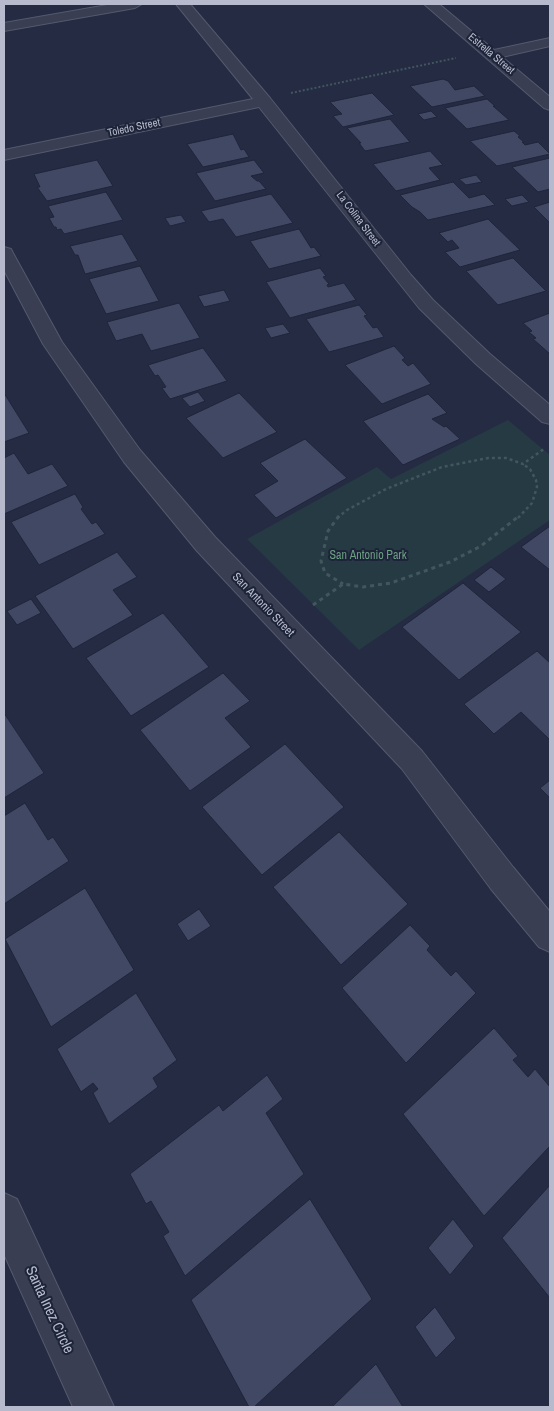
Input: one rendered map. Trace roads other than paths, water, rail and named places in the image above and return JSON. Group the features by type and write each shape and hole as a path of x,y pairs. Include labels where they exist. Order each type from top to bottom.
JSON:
{"street":[{"path":"4,27 135,4"},
{"name":"La Colina Street","path":"183,4 264,101 404,279 426,304 483,359 550,417"},
{"name":"Estrella Street","path":"431,4 550,105"},
{"path":"492,55 550,42"},
{"name":"Toledo Street","path":"4,155 264,101"},
{"name":"San Antonio Street","path":"4,253 53,344 132,456 206,544 412,760 502,878 550,936"},
{"name":"Santa Inez Circle","path":"4,1212 94,1407"}],"park label":[{"name":"San Antonio Park","path":"368,556"}]}
